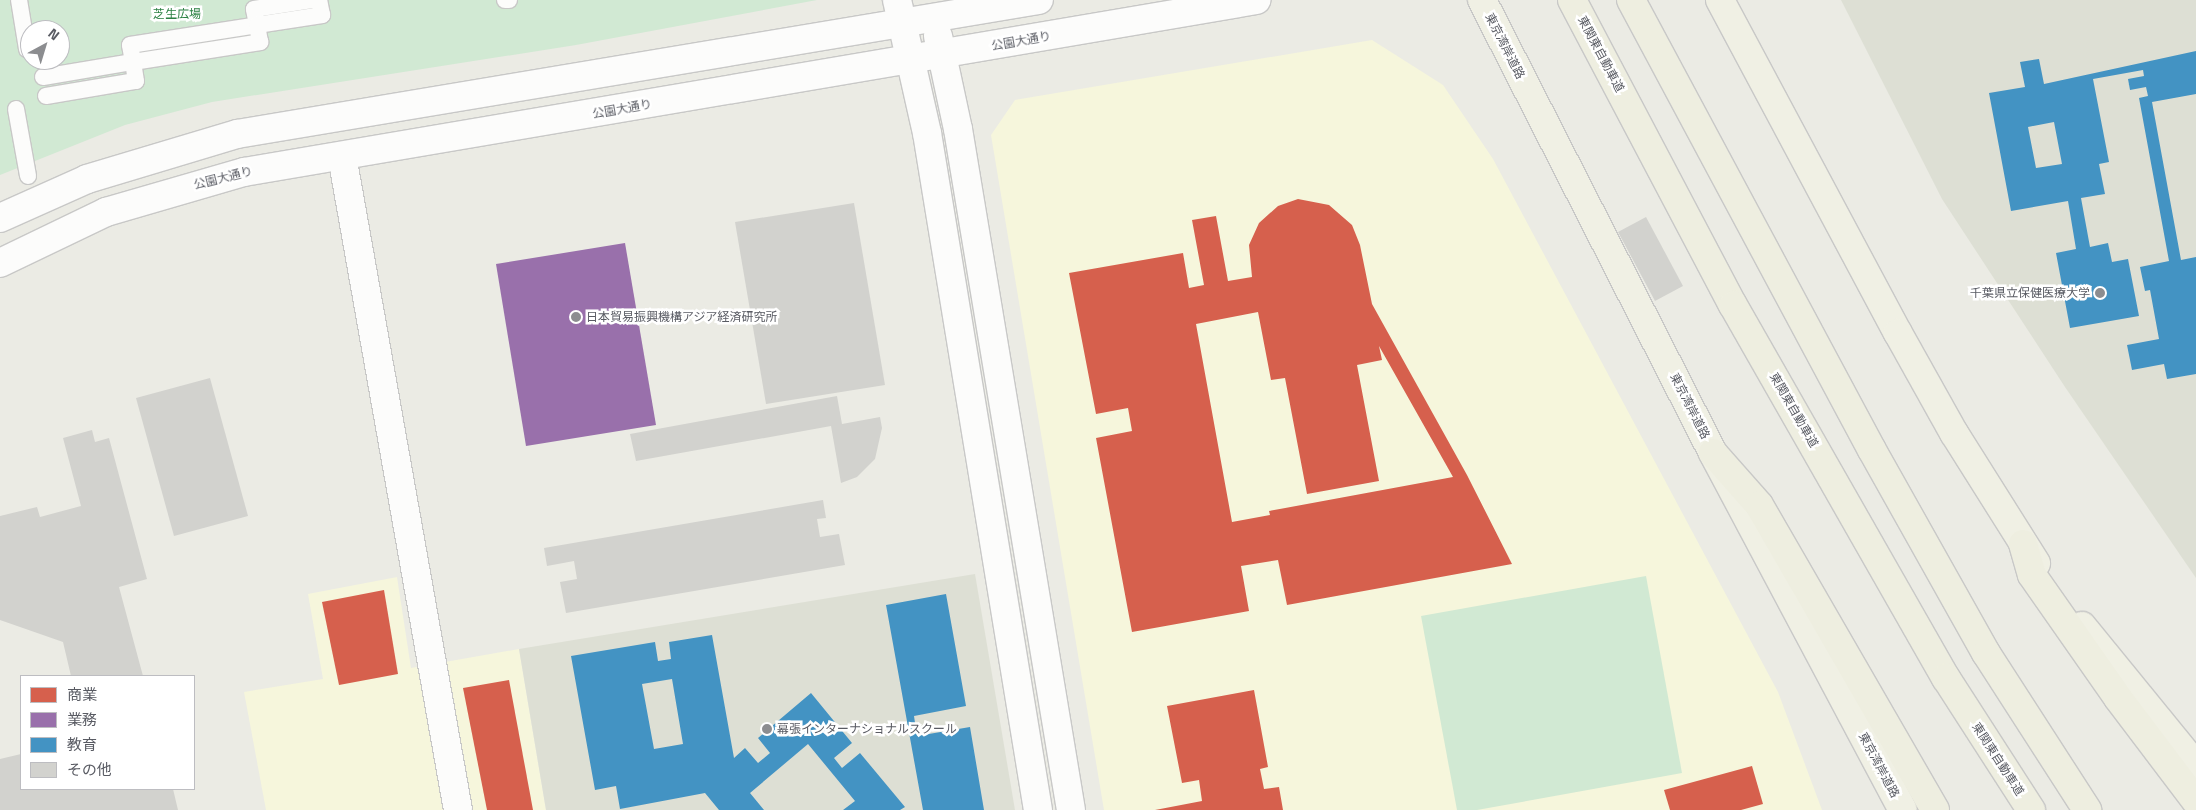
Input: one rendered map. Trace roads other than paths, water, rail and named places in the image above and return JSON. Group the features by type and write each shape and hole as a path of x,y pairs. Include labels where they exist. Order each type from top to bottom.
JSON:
{"highway":[{"name":"東京湾岸道路","path":"1482,0 1713,453 1903,810"},
{"name":"東関東自動車道","path":"1572,0 1733,305 1834,478 1946,678 2031,810"},
{"path":"1631,0 1872,450 1986,654 2087,810"},
{"path":"1720,0 1902,341 2023,544 2078,622 2196,766"},
{"path":"1713,453 1759,505 1935,810"},
{"path":"2023,544 2032,575 2118,698 2196,800"}],"street":[{"path":"19,0 22,20"},
{"path":"43,77 260,42 254,9 313,0"},
{"path":"46,96 136,81 130,46 322,15 319,0"},
{"path":"0,218 87,179 236,134 899,12 1039,0"},
{"name":"公園大通り","path":"0,263 106,212 172,191 244,172 1257,0"},
{"path":"932,9 958,129 1071,810"},
{"path":"899,12 927,133 1038,810"},
{"path":"196,35 199,52"},
{"path":"75,72 78,91"},
{"path":"16,109 28,176"},
{"path":"342,156 458,810"}],"place":[{"name":"千葉県立保健医療大学","path":"2100,293"},
{"name":"日本貿易振興機構アジア経済研究所","path":"576,317"},
{"name":"幕張インターナショナルスクール","path":"767,729"}],"park label":[{"name":"芝生広場","path":"177,14"}]}
